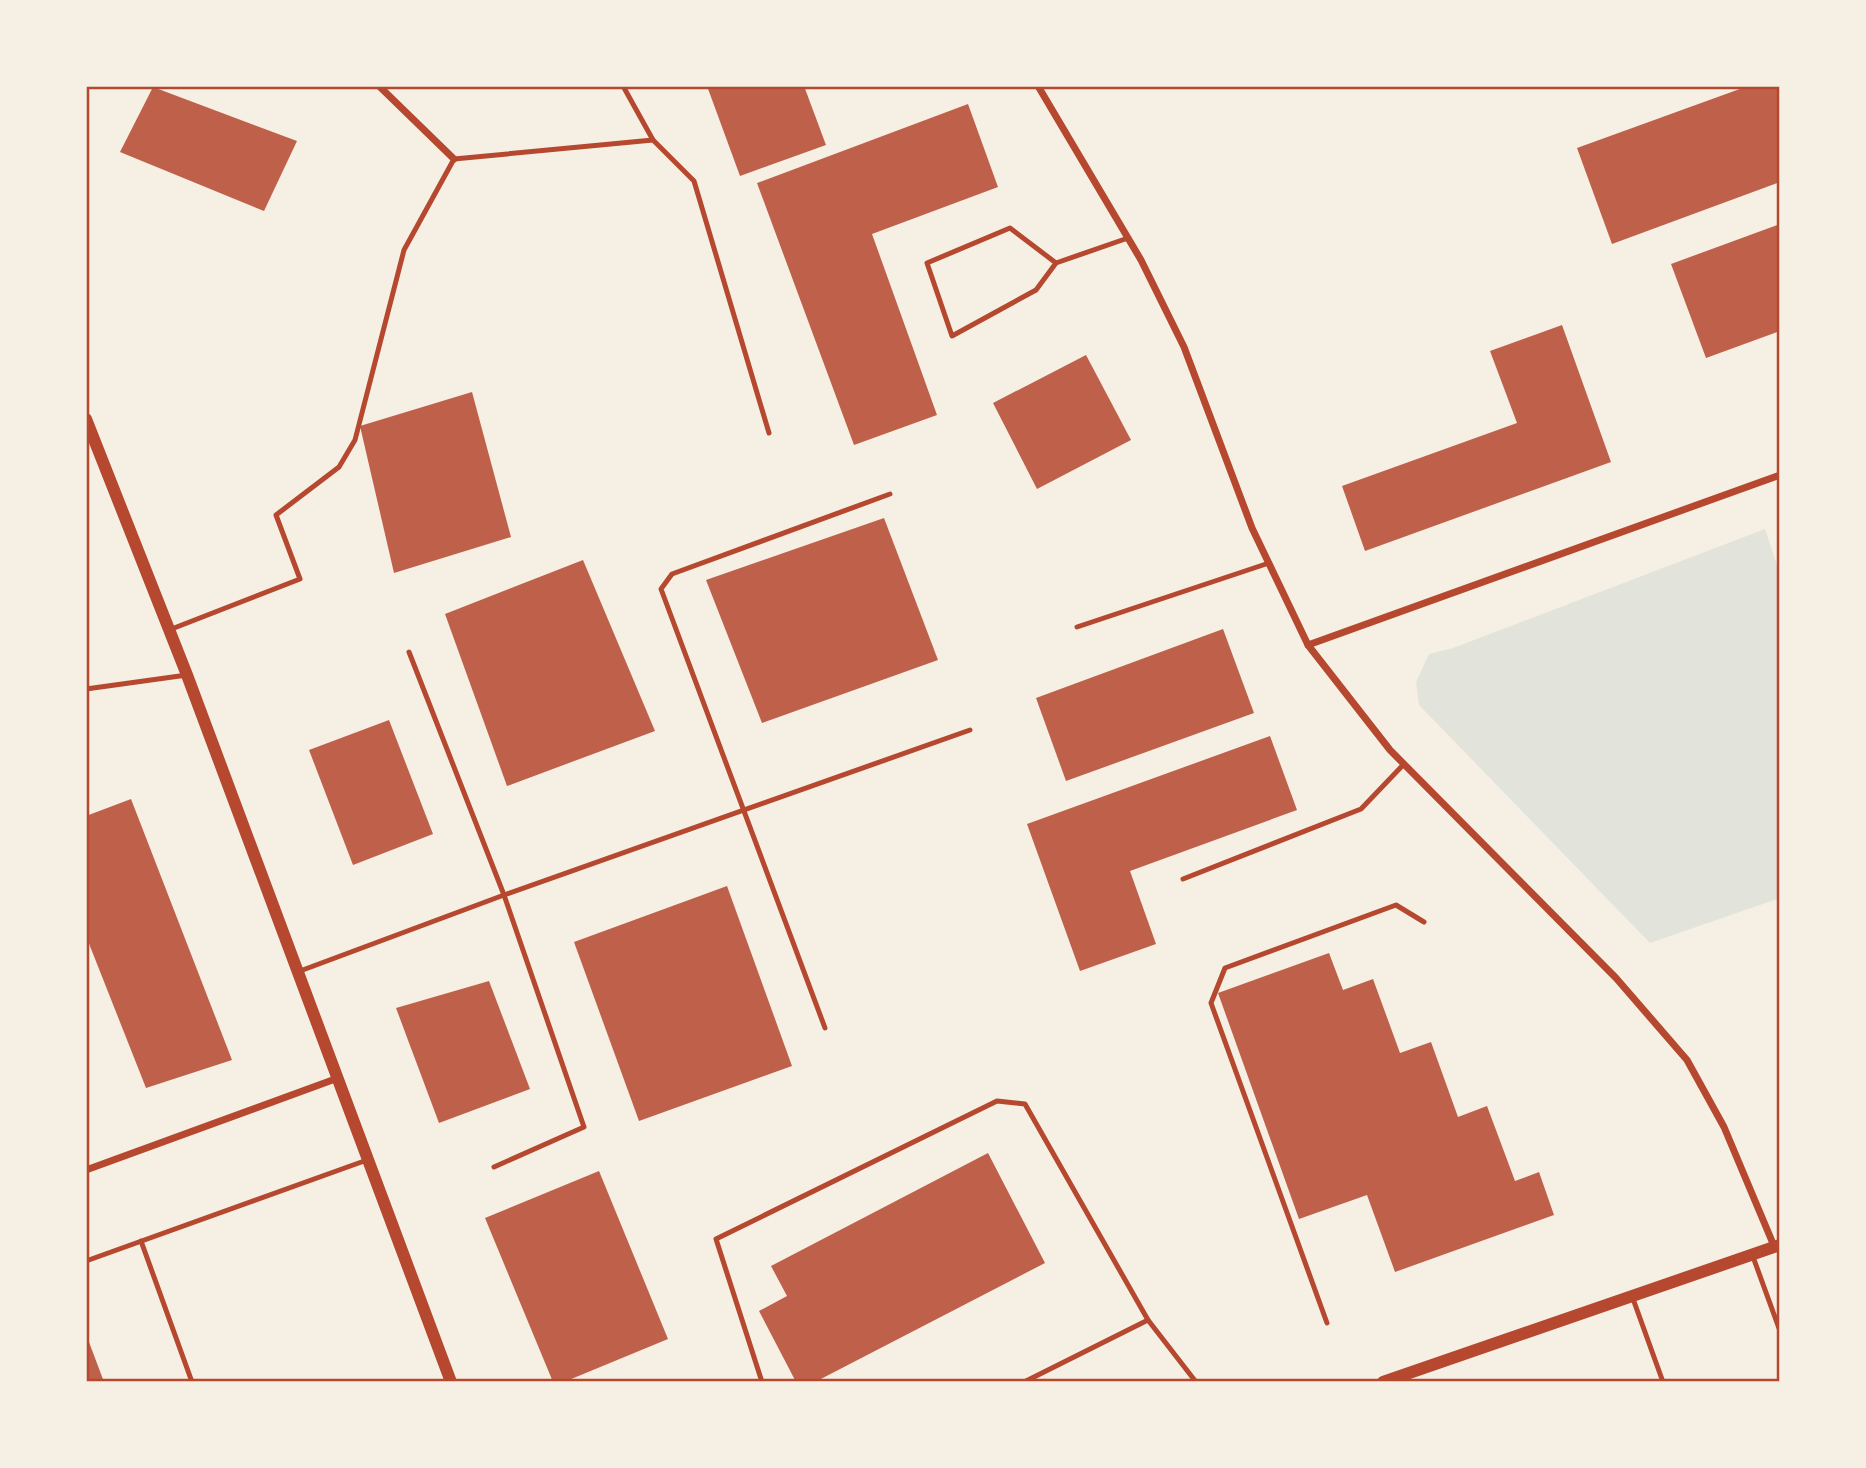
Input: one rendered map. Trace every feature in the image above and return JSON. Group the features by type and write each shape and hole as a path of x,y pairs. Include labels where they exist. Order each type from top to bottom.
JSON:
{"street":[{"path":"379,86 454,159"},
{"path":"1038,86 1128,238 1184,347 1252,528 1308,645 1404,764 1616,978 1687,1060 1724,1127 1777,1245 1383,1382"},
{"path":"86,419 187,675 452,1382"},
{"path":"1308,645 1780,475"},
{"path":"86,1170 339,1078"}],"lane":[{"path":"623,86 653,141 694,181 769,433"},
{"path":"169,629 300,579 276,515 339,467 355,440 404,250 454,159 653,141"},
{"path":"1056,263 1010,228 927,263 952,336 1037,290 1056,263 1128,238"},
{"path":"825,1028 661,589 672,573 890,494"},
{"path":"1077,627 1269,563"},
{"path":"409,652 504,895 584,1127 495,1167"},
{"path":"86,689 187,675"},
{"path":"297,972 504,895 970,730"},
{"path":"1183,879 1361,809 1404,764"},
{"path":"1326,1323 1211,1003 1225,968 1396,905 1424,922"},
{"path":"762,1382 716,1240 997,1101 1025,1104 1148,1320 1196,1382"},
{"path":"86,1261 367,1160"},
{"path":"141,1241 192,1382"},
{"path":"1752,1254 1780,1331"},
{"path":"1632,1296 1663,1382"},
{"path":"1024,1382 1148,1320"}],"shaded area":[{"path":"1765,529 1780,574 1780,898 1650,943 1419,705 1416,682 1429,654 1453,648"}],"building":[{"path":"707,86 804,86 826,145 740,176"},
{"path":"1748,86 1780,86 1780,182 1612,244 1577,148"},
{"path":"153,87 297,141 264,211 120,152"},
{"path":"968,104 998,187 872,234 937,415 854,445 757,183"},
{"path":"1780,224 1780,331 1706,358 1671,264"},
{"path":"1562,325 1611,462 1365,551 1342,486 1517,423 1490,351"},
{"path":"1086,355 1131,440 1037,489 993,403"},
{"path":"472,392 511,537 394,573 360,426"},
{"path":"884,518 938,660 762,723 706,580"},
{"path":"583,560 655,731 507,786 445,614"},
{"path":"1223,629 1254,713 1066,781 1036,698"},
{"path":"389,720 433,834 353,865 309,750"},
{"path":"1270,736 1297,810 1130,871 1156,944 1080,971 1027,824"},
{"path":"131,799 232,1060 146,1088 86,936 86,816"},
{"path":"727,886 792,1066 639,1121 574,942"},
{"path":"1329,953 1343,990 1373,979 1400,1053 1431,1042 1458,1117 1487,1106 1515,1181 1539,1172 1554,1215 1395,1272 1367,1195 1299,1219 1218,993"},
{"path":"489,981 530,1089 439,1123 396,1008"},
{"path":"988,1153 1045,1263 815,1382 796,1382 759,1311 787,1296 771,1266"},
{"path":"599,1171 668,1339 564,1382 553,1382 485,1218"},
{"path":"86,1334 104,1382 86,1382"}]}
